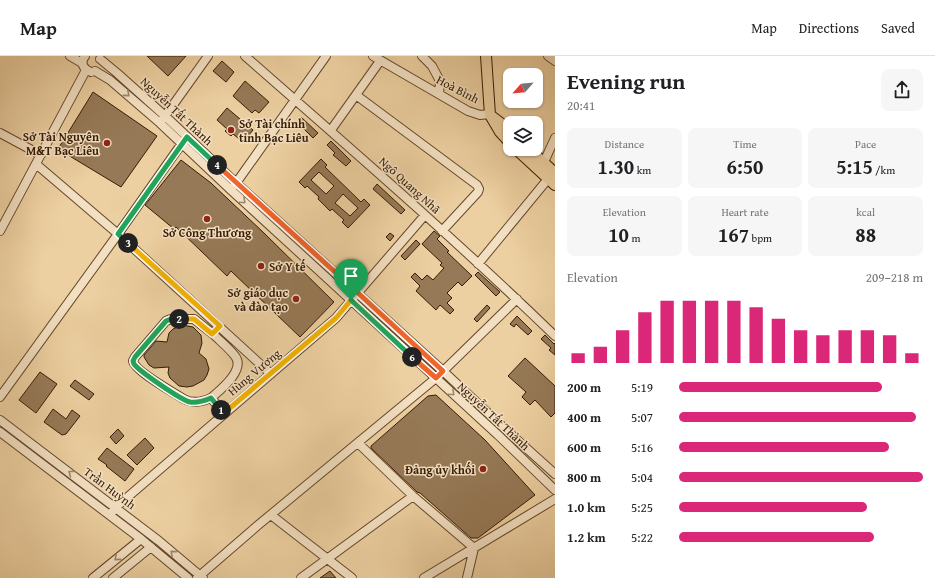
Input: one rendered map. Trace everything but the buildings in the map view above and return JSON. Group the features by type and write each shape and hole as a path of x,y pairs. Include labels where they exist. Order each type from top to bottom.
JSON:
{"main road":[{"path":"486,56 490,114"},
{"name":"Hoà Bình","path":"490,114 503,124"},
{"name":"Hoà Bình","path":"490,114 503,135"},
{"path":"526,156 541,166 553,177"},
{"path":"534,156 541,166"}],"street":[{"name":"Nguyễn Tất Thành","path":"70,56 85,60 90,72 95,71 110,80 160,123 498,435 555,490"},
{"path":"160,123 208,56"},
{"name":"Ngô Quang Nhã","path":"245,56 331,130 517,299 555,336"},
{"path":"231,190 326,56"},
{"name":"Hoà Bình","path":"373,56 468,111 480,115 490,114"},
{"path":"422,56 432,66 440,81 439,94"},
{"path":"548,56 555,61"},
{"name":"Nguyễn Tất Thành","path":"95,71 98,70 101,64 99,57"},
{"name":"Nguyễn Tất Thành","path":"99,57 555,474"},
{"path":"0,231 41,155 85,60"},
{"path":"331,130 380,60"},
{"path":"356,95 479,188 476,195 442,231"},
{"path":"0,133 41,155"},
{"path":"0,397 187,137"},
{"path":"541,166 555,138"},
{"path":"36,164 118,234 271,374"},
{"path":"478,264 553,177"},
{"name":"Hùng Vương","path":"110,515 116,507 336,318 425,215"},
{"path":"293,247 299,240"},
{"path":"200,577 271,514 436,378 517,299"},
{"path":"171,319 194,319 212,334 236,357 238,364 234,375 211,398 200,402 189,402 143,372 135,366 133,361 163,325 171,319"},
{"path":"212,334 220,326"},
{"path":"395,341 402,334"},
{"path":"211,398 224,413"},
{"name":"Trần Huỳnh","path":"0,420 159,540 200,577"},
{"path":"498,435 504,428"},
{"name":"Trần Huỳnh","path":"0,432 141,538 188,578"},
{"path":"358,443 413,496 474,548"},
{"path":"301,578 413,496"},
{"path":"424,578 555,499"},
{"path":"271,514 352,578"},
{"path":"93,578 141,538"},
{"path":"113,578 151,547"},
{"path":"467,578 474,548"}],"place":[{"name":"Sở Tài chính tỉnh Bạc Liêu","path":"231,130"},
{"name":"Sở Tài Nguyên M&T Bạc Liêu","path":"107,143"},
{"name":"Sở Công Thương","path":"207,219"},
{"name":"Sở Y tế","path":"261,266"},
{"name":"Sở giáo dục và đào tạo","path":"296,299"},
{"name":"Đảng ủy khối","path":"483,469"}],"route":[{"path":"187,137 443,371 436,378 351,300 336,318 224,413 211,398 206,401 189,402 159,384 135,366 133,361 135,357 166,321 171,319 191,318 212,334 220,326 118,234 187,137"}]}
